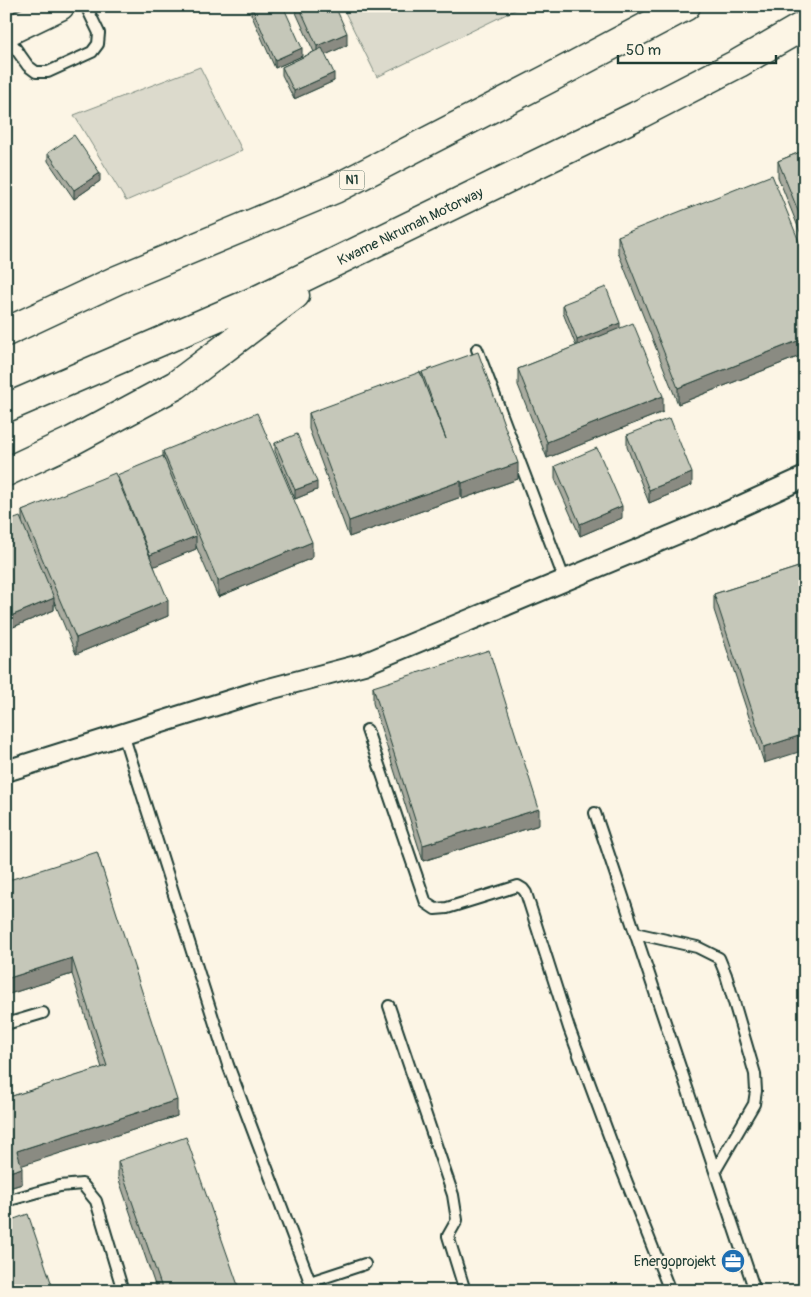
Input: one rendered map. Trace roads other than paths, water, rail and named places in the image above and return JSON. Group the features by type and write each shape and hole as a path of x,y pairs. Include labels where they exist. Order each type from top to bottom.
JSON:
{"main road":[{"path":"6,34 60,6"},
{"name":"N1","path":"6,332 117,280 335,189 686,6"},
{"name":"Kwame Nkrumah Motorway","path":"6,408 257,300 636,116 739,63 805,25"},
{"path":"6,472 72,441 176,385 340,260"}],"street":[{"path":"6,771 254,692 364,664 719,516 805,477"}],"lane":[{"path":"6,34 28,66 36,72 48,72 92,52 98,44 99,33 86,6"},
{"path":"477,349 565,581"},
{"path":"367,730 426,903 435,909 447,908 518,886 526,893 569,1028 618,1160 670,1291"},
{"path":"123,734 228,1065 310,1282 365,1264"},
{"path":"595,813 755,1291"},
{"path":"635,933 697,947 719,958 726,974 755,1074 756,1091 754,1104 715,1171"},
{"path":"389,1006 453,1195 456,1220 448,1236 466,1291"},
{"path":"6,1024 43,1014"},
{"path":"6,1201 60,1186 82,1184 96,1200 123,1291"}],"place":[{"name":"Energoprojekt","path":"733,1261"}]}
